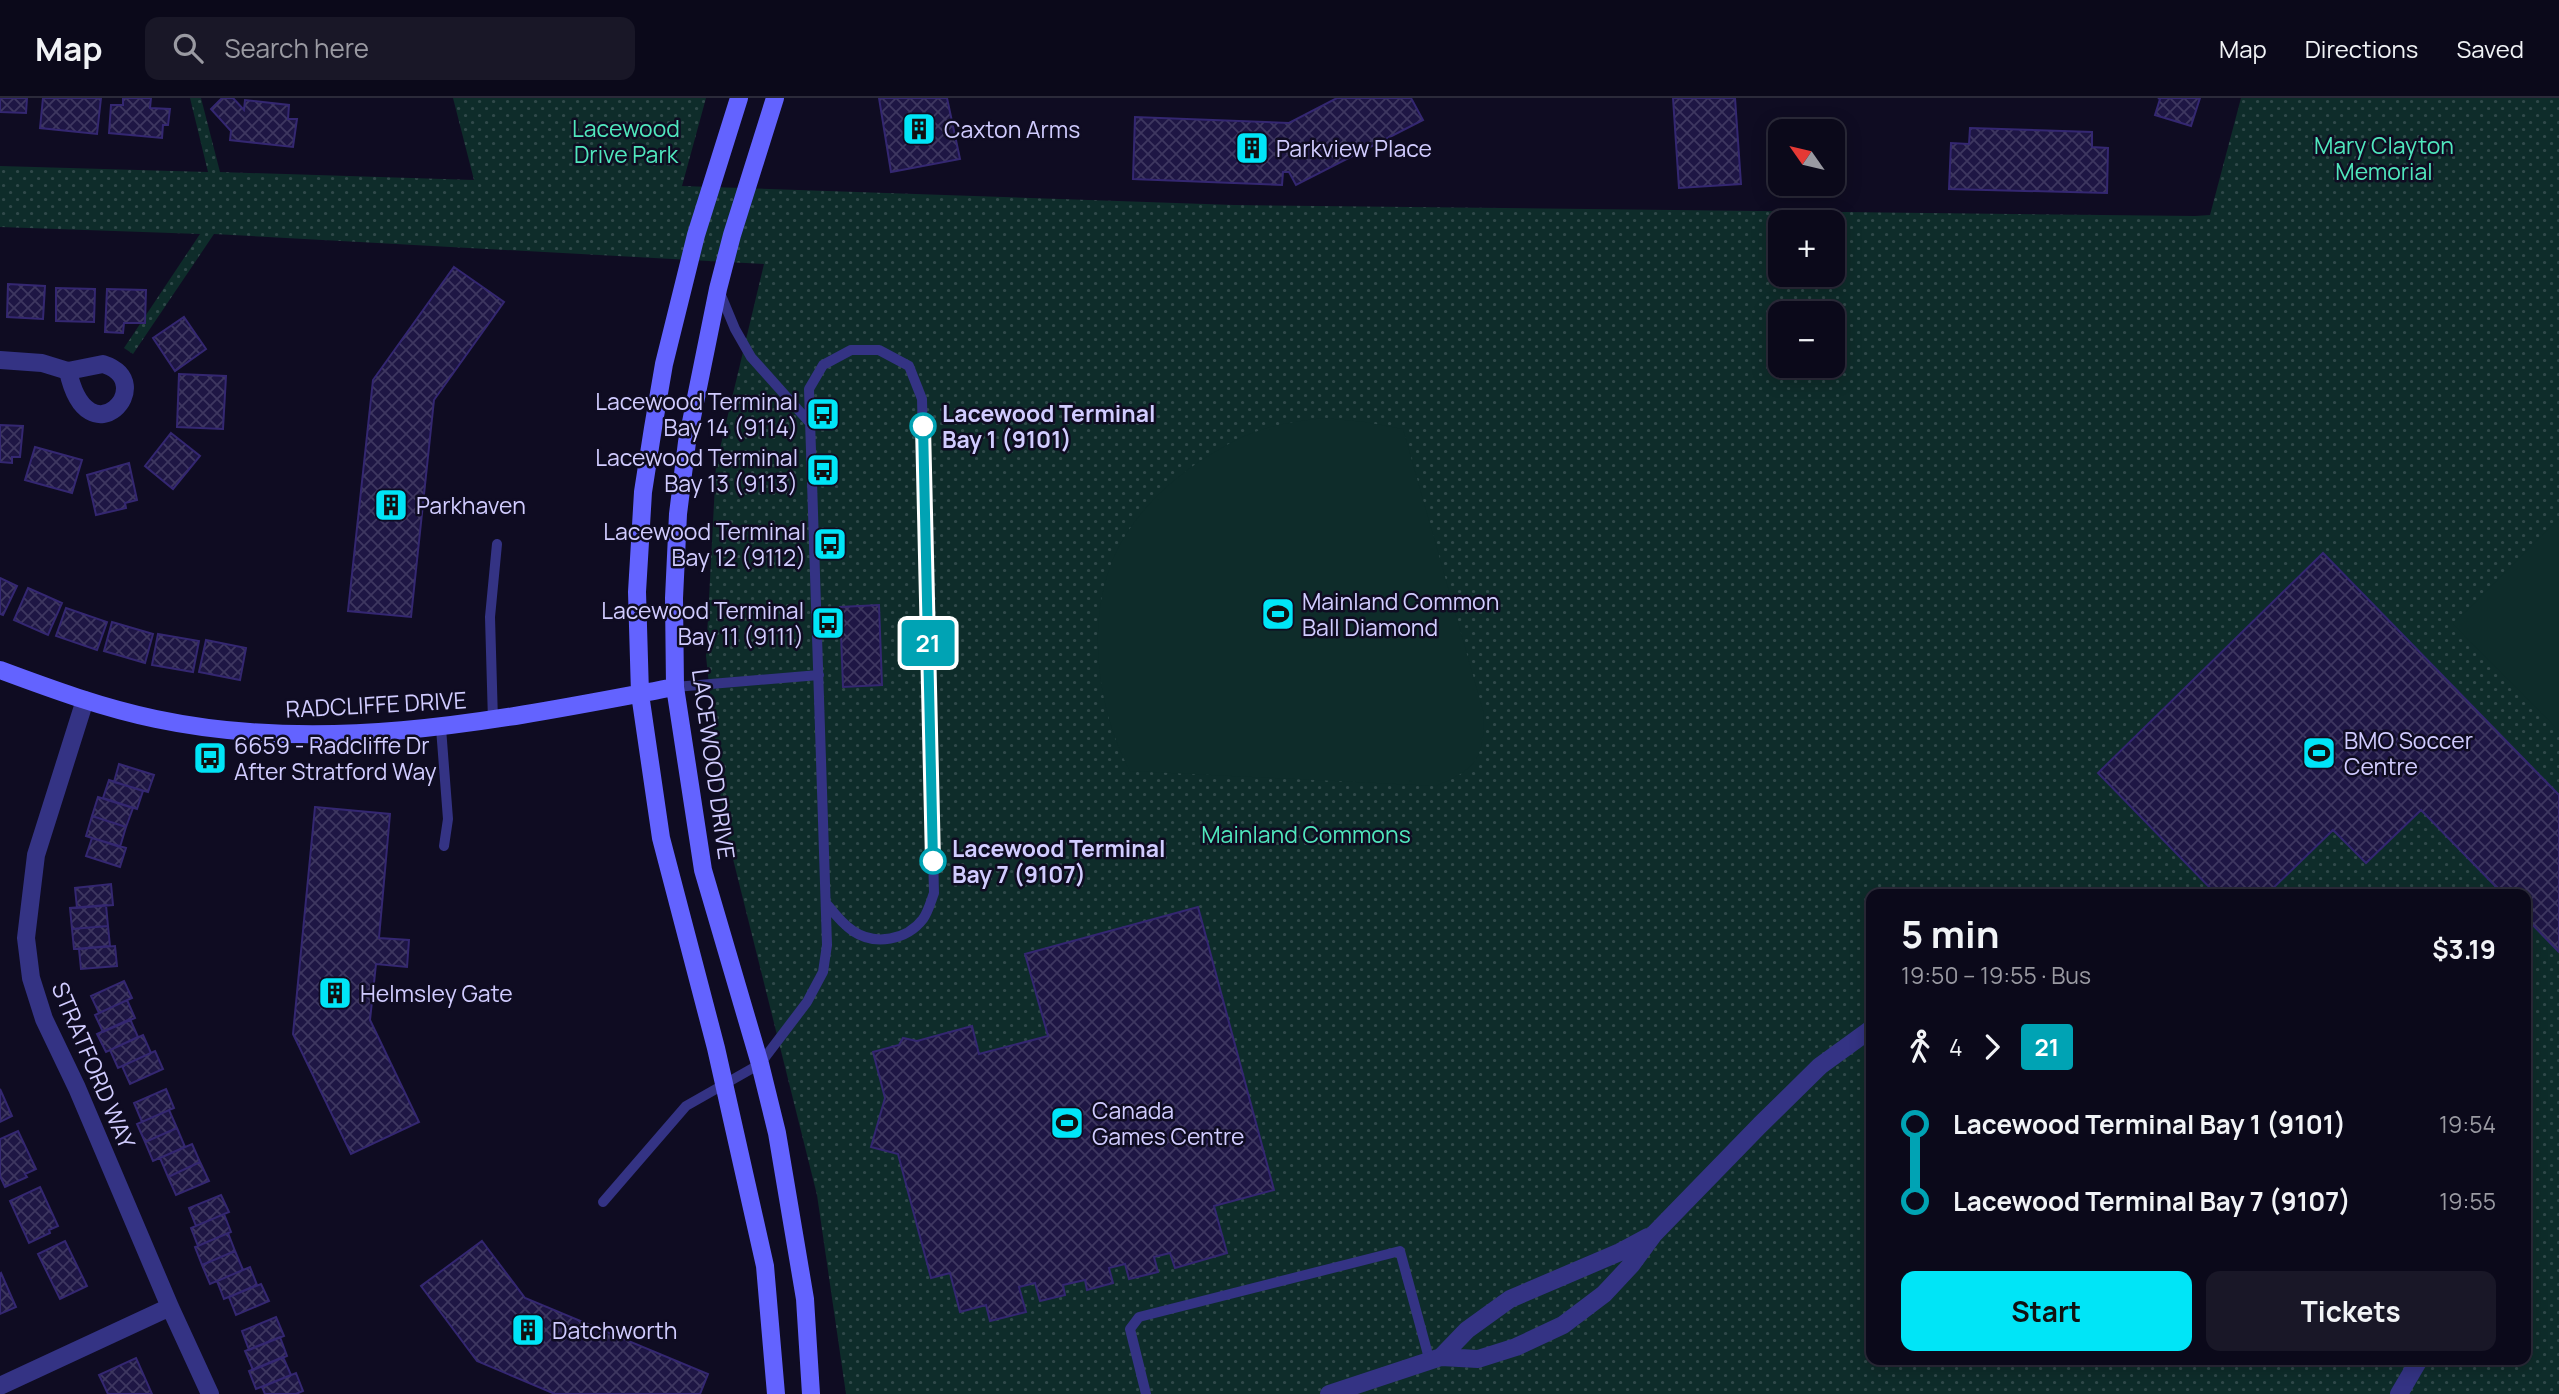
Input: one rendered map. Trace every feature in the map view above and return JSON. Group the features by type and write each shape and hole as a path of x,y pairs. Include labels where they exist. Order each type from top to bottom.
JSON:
{"main road":[{"path":"738,98 696,234 664,364 643,492 637,592 640,694 661,838 725,1085 765,1266 776,1394"},
{"name":"LACEWOOD DRIVE","path":"775,98 718,289 687,443 678,514 674,598 676,687 703,870 760,1064 777,1133 805,1299 811,1394"},
{"name":"RADCLIFFE DRIVE","path":"0,670 85,700 157,719 278,734 346,734 441,728 676,687"}],"street":[{"path":"0,360 42,363 68,371"},
{"name":"STRATFORD WAY","path":"85,700 36,855 26,938 31,978 44,1019 78,1088 170,1307 210,1394"},
{"path":"1329,1394 1436,1359 1478,1359 1516,1347 1563,1325 1604,1294 1632,1265 1654,1234 1820,1066 1866,1033"},
{"path":"1436,1359 1467,1330 1510,1299 1620,1252 1654,1234"},
{"path":"0,1386 170,1307"},
{"path":"2399,1394 2416,1365"}],"lane":[{"path":"718,289 735,329 751,357 810,424"},
{"path":"603,1202 686,1106 760,1064 807,1002 823,972 827,945 826,903 809,389 823,365 851,350 879,350 909,366 922,399 934,893 924,918 902,936 878,940 856,933 841,922 826,903"},
{"path":"493,721 490,617 497,544"},
{"path":"676,687 818,675"},
{"path":"441,728 448,819 444,846"},
{"path":"1146,1394 1130,1329 1139,1317 1400,1251 1436,1359"}],"green space":[{"name":"Mainland Commons","path":"190,98 201,98 220,172 474,180 453,98 706,98 682,186 1234,205 1768,211 1768,287 1845,287 1845,212 2210,215 2241,98 2559,98 2559,1394 846,1394 817,1195 723,819 706,656 716,465 764,264 214,234 133,354 124,348 200,234 0,227 0,166 208,172"},
{"name":"Mainland Common Ball Diamond","path":"1323,418 1403,429 1484,714 1480,752 1461,774 1436,786 1130,771 1108,715 1098,654 1103,592 1112,563 1125,536 1133,523 1164,489 1213,453 1255,432 1292,422"},
{"path":"2559,519 2559,731 2453,624"}],"building":[{"path":"0,98 27,98 26,113 0,112"},
{"path":"43,98 101,98 97,134 40,128"},
{"path":"123,98 151,98 150,108 170,109 168,125 163,125 162,138 109,133 111,105 123,105"},
{"path":"222,98 233,98 244,110 245,100 289,105 288,119 297,119 293,147 230,140 231,131 211,109"},
{"name":"Caxton Arms","path":"879,98 947,98 960,159 891,172"},
{"name":"Parkview Place","path":"1337,98 1411,98 1423,120 1296,185 1289,172 1283,172 1282,185 1133,179 1135,117 1289,123"},
{"path":"1673,98 1735,98 1741,184 1679,188"},
{"path":"2158,98 2200,98 2191,126 2155,115 2160,99"},
{"path":"1970,128 2092,132 2092,147 2108,148 2107,193 1949,189 1951,143 1969,144"},
{"name":"Parkhaven","path":"454,267 504,302 434,400 411,617 348,611 373,380"},
{"path":"8,284 45,286 43,319 7,317"},
{"path":"56,288 95,289 94,322 56,321"},
{"path":"107,289 146,290 145,323 124,323 123,333 105,332"},
{"path":"184,317 206,349 175,371 153,338"},
{"path":"179,374 226,376 223,429 177,427"},
{"path":"0,425 23,426 20,457 12,457 12,463 0,462"},
{"path":"171,433 200,456 173,489 145,466"},
{"path":"35,447 82,460 72,493 25,480"},
{"path":"129,463 137,500 125,503 126,508 96,515 87,475"},
{"name":"BMO Soccer Centre","path":"2323,553 2559,795 2559,952 2531,923 2531,889 2498,889 2421,810 2366,863 2333,830 2272,889 2211,889 2098,773"},
{"path":"0,578 17,586 3,615 0,614"},
{"path":"28,588 62,603 48,635 14,620"},
{"path":"879,605 882,685 843,687 840,607"},
{"path":"66,608 107,622 97,650 56,636"},
{"path":"112,622 153,634 145,663 104,651"},
{"path":"158,634 199,641 193,672 152,665"},
{"path":"206,640 246,648 240,680 199,672"},
{"path":"119,764 154,775 148,792 114,782"},
{"path":"109,780 143,791 137,809 103,798"},
{"path":"98,797 133,808 126,827 92,816"},
{"name":"Helmsley Gate","path":"315,807 390,814 379,938 409,940 407,967 376,964 370,1020 419,1122 351,1154 293,1034"},
{"path":"92,816 126,827 120,847 86,836"},
{"path":"92,838 126,848 120,867 86,856"},
{"path":"111,884 113,905 77,908 75,888"},
{"path":"106,905 108,926 72,929 70,908"},
{"name":"Canada Games Centre","path":"1198,907 1274,1190 1214,1206 1227,1253 1175,1268 1170,1253 1154,1257 1158,1272 1129,1279 1125,1264 1109,1268 1113,1283 1087,1290 1085,1280 1063,1285 1065,1295 1040,1301 1035,1283 1019,1287 1026,1312 990,1321 986,1305 960,1312 950,1273 931,1278 898,1154 871,1147 885,1098 873,1052 899,1045 903,1038 917,1041 972,1026 979,1054 1048,1036 1025,954"},
{"path":"108,926 110,946 74,949 72,929"},
{"path":"115,946 117,966 81,969 79,949"},
{"path":"124,981 132,998 99,1013 91,996"},
{"path":"127,1000 135,1018 103,1032 95,1015"},
{"path":"130,1019 138,1037 106,1052 97,1034"},
{"path":"143,1035 151,1053 118,1068 110,1050"},
{"path":"155,1051 163,1069 130,1084 122,1066"},
{"path":"0,1089 12,1116 0,1122"},
{"path":"166,1089 174,1108 142,1122 134,1103"},
{"path":"169,1110 177,1128 145,1142 137,1124"},
{"path":"177,1128 185,1147 153,1161 145,1142"},
{"path":"18,1131 36,1169 25,1174 27,1177 5,1187 0,1176 0,1139"},
{"path":"192,1144 200,1162 168,1177 160,1158"},
{"path":"200,1162 209,1181 176,1195 168,1177"},
{"path":"40,1187 58,1226 29,1243 10,1201"},
{"path":"221,1195 229,1212 196,1226 189,1208"},
{"path":"224,1214 231,1232 198,1246 191,1228"},
{"path":"228,1233 235,1251 202,1265 195,1247"},
{"path":"65,1241 87,1286 60,1299 38,1254"},
{"name":"Datchworth","path":"482,1241 525,1298 708,1374 700,1394 555,1394 477,1361 421,1286"},
{"path":"235,1251 243,1270 210,1284 202,1265"},
{"path":"250,1267 257,1285 224,1299 217,1281"},
{"path":"0,1274 16,1307 0,1314"},
{"path":"261,1284 269,1301 236,1315 229,1297"},
{"path":"276,1317 284,1336 249,1350 242,1331"},
{"path":"280,1337 287,1356 253,1370 245,1351"},
{"path":"283,1357 291,1375 256,1389 249,1371"},
{"path":"136,1358 152,1394 108,1394 99,1375"},
{"path":"296,1373 303,1391 296,1394 265,1394 262,1387"}],"bus line":[{"name":"21","path":"923,426 933,861"}],"place":[{"name":"Caxton Arms","path":"919,129"},
{"name":"Parkview Place","path":"1252,148"},
{"name":"Lacewood Terminal Bay 14 (9114)","path":"823,414"},
{"name":"Lacewood Terminal Bay 1 (9101)","path":"923,426"},
{"name":"Lacewood Terminal Bay 13 (9113)","path":"823,470"},
{"name":"Parkhaven","path":"391,505"},
{"name":"Lacewood Terminal Bay 12 (9112)","path":"830,544"},
{"name":"Mainland Common Ball Diamond","path":"1278,614"},
{"name":"Lacewood Terminal Bay 11 (9111)","path":"828,623"},
{"name":"BMO Soccer Centre","path":"2319,753"},
{"name":"6659 - Radcliffe Dr After Stratford Way","path":"210,758"},
{"name":"Lacewood Terminal Bay 7 (9107)","path":"933,861"},
{"name":"Helmsley Gate","path":"335,993"},
{"name":"Canada Games Centre","path":"1067,1123"},
{"name":"Datchworth","path":"528,1330"}],"park label":[{"name":"Lacewood Drive Park","path":"626,141"},
{"name":"Mary Clayton Memorial","path":"2384,158"}]}
